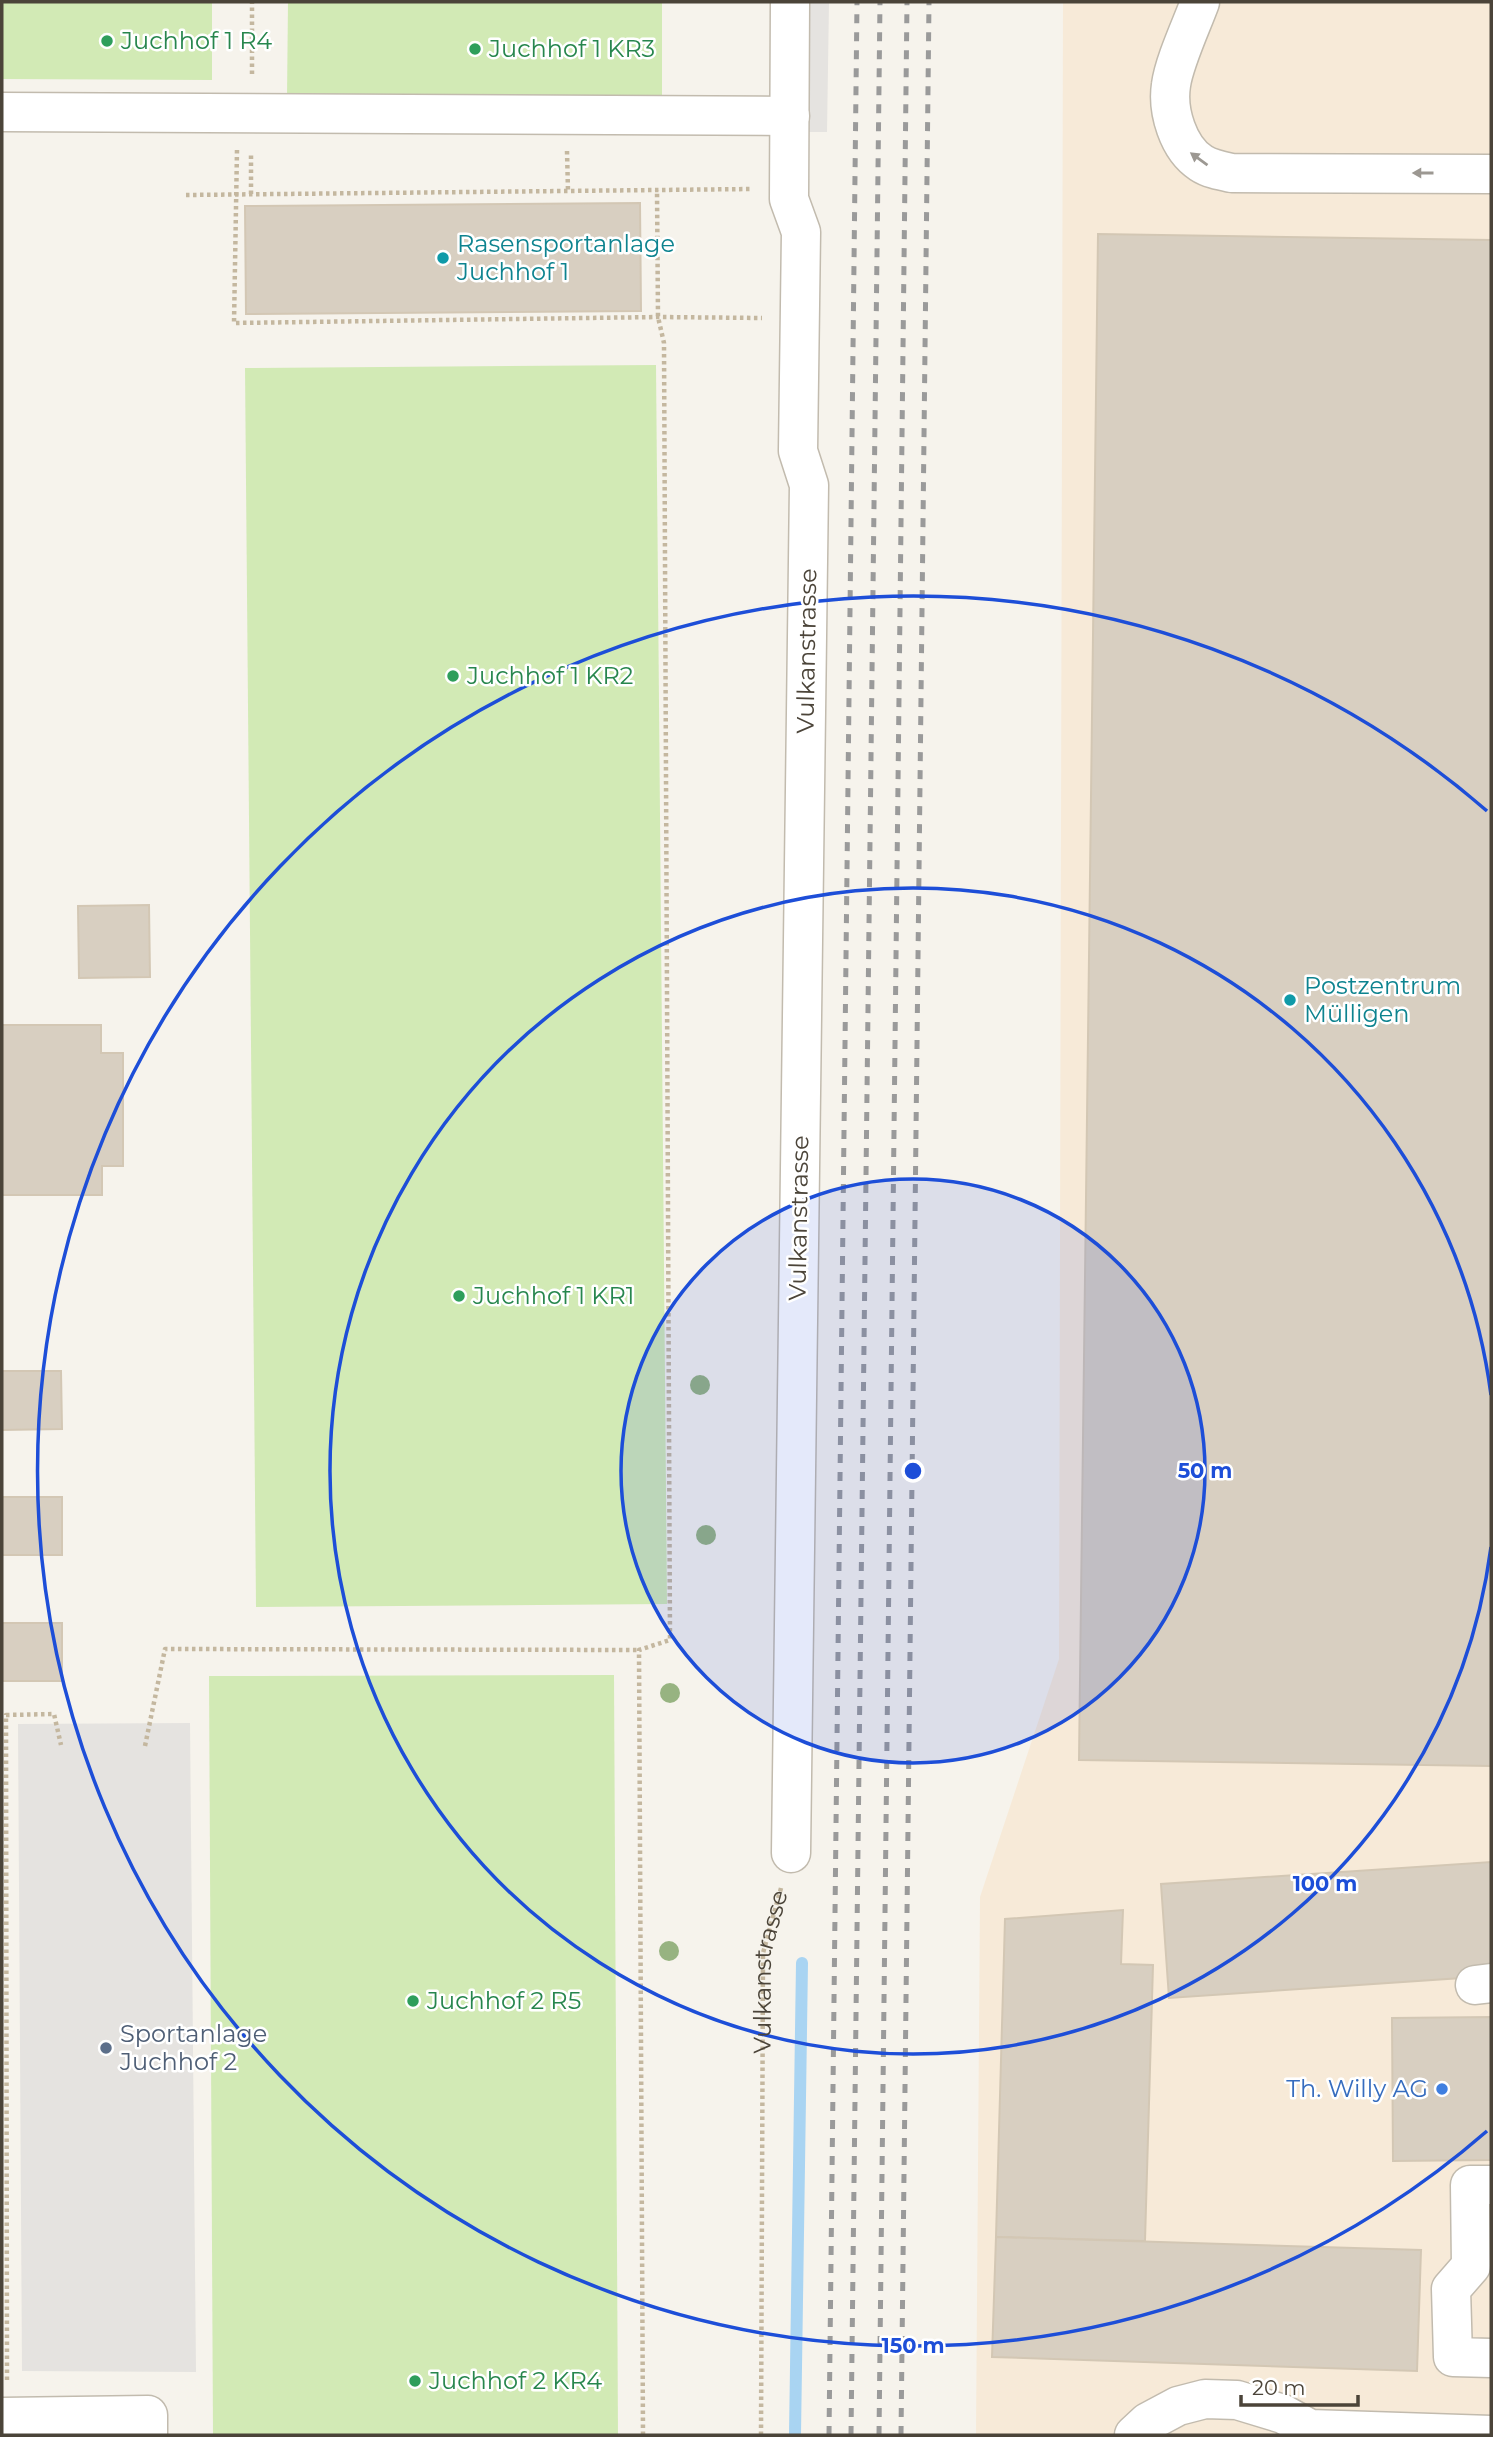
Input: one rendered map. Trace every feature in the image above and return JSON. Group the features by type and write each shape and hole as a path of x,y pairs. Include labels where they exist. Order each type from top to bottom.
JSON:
{"street":[{"name":"Vulkanstrasse","path":"790,2 789,199 802,232 798,452 809,485 791,1853"},
{"path":"1200,2 1171,83 1170,101 1178,133 1187,150 1202,163 1232,173 1491,174"},
{"path":"2,112 790,116"},
{"path":"1491,2185 1470,2185 1471,2266 1451,2289 1453,2357 1491,2358"},
{"path":"1134,2435 1148,2422 1178,2406 1205,2399 1237,2400 1283,2414 1311,2432 1491,2435"},
{"path":"5,2417 86,2426 148,2415 148,2435"}],"path":[{"path":"251,2 251,115"},
{"path":"186,195 789,189"},
{"path":"145,1746 164,1649 639,1650 670,1640 664,343 658,317 657,190"},
{"path":"237,194 233,323 658,317 802,318"},
{"path":"639,1650 643,2435"},
{"path":"5,2417 6,1715 54,1714 61,1745"},
{"name":"Vulkanstrasse","path":"761,2435 764,1953 791,1853"}],"shaded area":[{"path":"801,2 829,2 827,132 799,132"},
{"path":"1063,2 1491,2 1491,2435 976,2435 980,1897 1059,1659"},
{"name":"Sportanlage Juchhof 2","path":"190,1723 196,2372 22,2371 18,1724"}],"green space":[{"name":"Juchhof 1 R4","path":"2,2 212,2 212,80 2,79"},
{"name":"Juchhof 1 KR3","path":"288,2 662,2 662,101 287,97"},
{"path":"656,365 667,1604 256,1607 245,368"},
{"name":"Juchhof 2 R5","path":"614,1675 618,2435 213,2435 209,1676"}],"building":[{"name":"Rasensportanlage Juchhof 1","path":"640,203 641,311 246,314 245,206"},
{"name":"Postzentrum Mülligen","path":"1098,234 1491,240 1491,1766 1079,1760"},
{"path":"149,905 150,977 79,978 78,906"},
{"path":"2,1025 101,1025 101,1053 123,1053 123,1166 102,1166 102,1195 2,1195"},
{"path":"2,1371 61,1371 62,1429 2,1430"},
{"path":"2,1497 62,1497 62,1555 2,1555"},
{"path":"2,1623 62,1623 62,1681 2,1681"},
{"path":"1491,1862 1491,1976 1169,1998 1161,1884"},
{"path":"1123,1910 1121,1964 1153,1965 1145,2241 996,2237 1005,1919"},
{"name":"Th. Willy AG","path":"1491,2017 1491,2160 1393,2161 1392,2018"},
{"path":"996,2237 1421,2250 1417,2371 992,2357"}],"waterway":[{"path":"795,2435 802,1963"}],"railway":[{"path":"829,2435 857,2"},
{"path":"851,2435 880,2"},
{"path":"879,2435 907,2"},
{"path":"901,2435 929,2"}],"place":[{"name":"Juchhof 1 R4","path":"107,41"},
{"name":"Juchhof 1 KR3","path":"475,49"},
{"name":"Rasensportanlage Juchhof 1","path":"443,258"},
{"name":"Juchhof 1 KR2","path":"453,676"},
{"name":"Postzentrum Mülligen","path":"1290,1000"},
{"name":"Juchhof 1 KR1","path":"459,1296"},
{"name":"Juchhof 2 R5","path":"413,2001"},
{"name":"Sportanlage Juchhof 2","path":"106,2048"},
{"name":"Th. Willy AG","path":"1442,2089"},
{"name":"Juchhof 2 KR4","path":"415,2381"}]}
